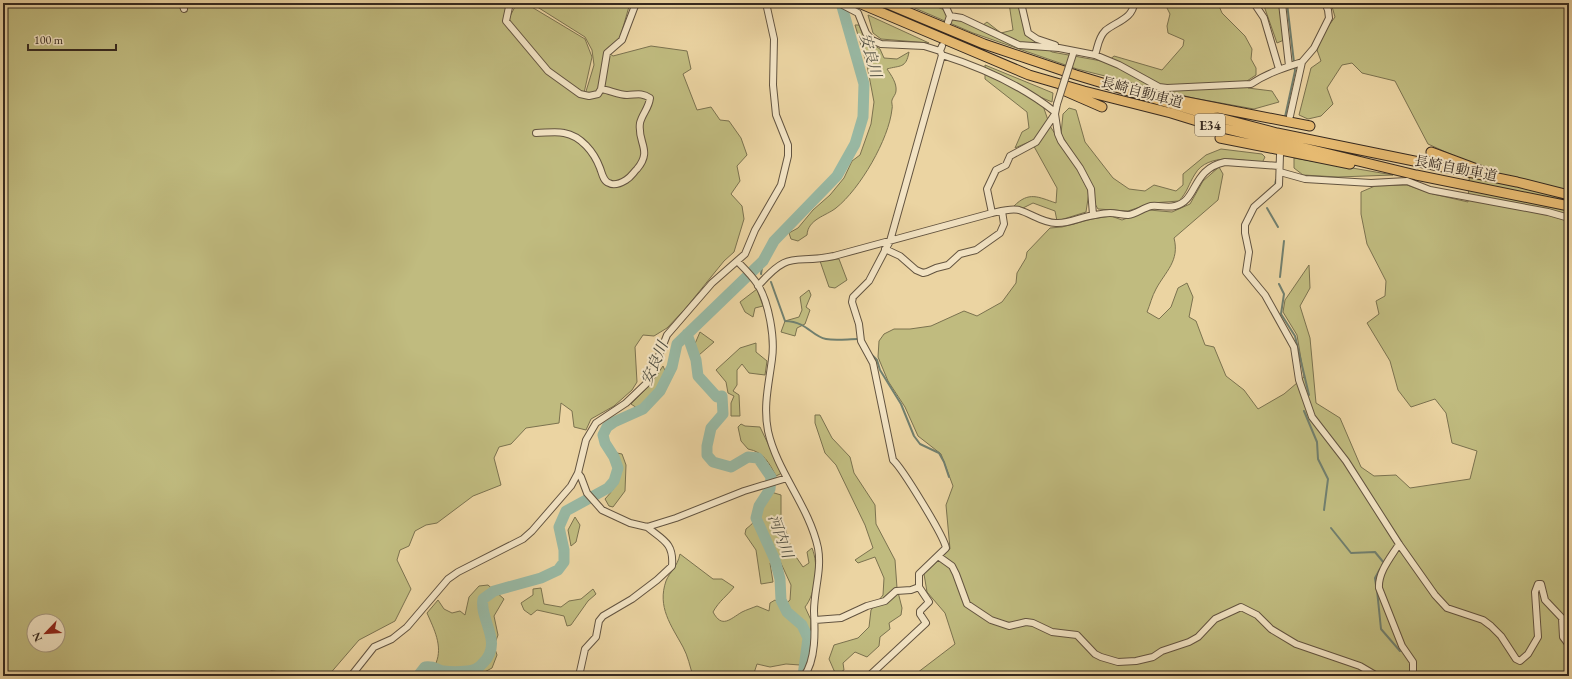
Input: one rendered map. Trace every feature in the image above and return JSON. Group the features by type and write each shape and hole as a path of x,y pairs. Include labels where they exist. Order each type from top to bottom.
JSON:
{"highway":[{"name":"長崎自動車道","path":"886,3 984,44 1119,88 1277,133 1516,182 1569,195"},
{"name":"長崎自動車道","path":"858,5 1029,74 1210,125 1416,175 1569,206"},
{"path":"1029,74 1102,107"},
{"path":"1119,88 1310,126"},
{"path":"1220,138 1330,161 1416,175"},
{"path":"1431,152 1516,182"}],"street":[{"path":"509,7 506,21 548,71 580,94 589,96 598,94 601,89 608,53 622,40 636,3"},
{"path":"351,676 374,647 392,639 407,627 448,579 458,572 523,539 532,531 571,486 578,474 586,440 596,423 626,403 649,381 667,335 712,283 740,264 755,230 781,185 788,156 788,145 776,115 773,85 774,39 766,3"},
{"path":"840,3 858,5 858,13 866,33 872,40 881,44 924,46 942,51 989,72 1028,92 1055,113"},
{"path":"944,3 949,19 962,18 1019,45 1059,48 1095,55 1119,64 1159,87 1167,88 1251,84 1262,76 1295,64 1314,48 1328,18 1328,10 1325,3"},
{"path":"1021,3 1028,33 1059,48"},
{"path":"1095,55 1100,37 1129,15 1133,10 1134,3"},
{"path":"1254,3 1264,18 1279,69"},
{"path":"1282,3 1295,64 1290,116"},
{"path":"869,676 926,623 920,614 920,611 929,602 919,587 919,574 946,548 913,488 891,455 873,363 862,341 860,324 852,302 853,298 868,281 890,241 942,51"},
{"path":"1074,52 1055,113 1058,134 1061,141 1080,168 1091,190 1093,215"},
{"path":"536,133 564,132 576,138 594,155 604,179 608,183 616,184 630,177 642,162 645,155 641,140 640,123 650,104 650,98 645,95 638,94 626,96 601,89"},
{"path":"992,213 987,189 996,170 1006,165 1010,156 1036,142 1055,113"},
{"path":"1280,155 1279,185 1254,207 1245,225 1249,252 1246,272 1265,295 1294,347 1299,380 1312,417 1346,461 1399,544 1443,605 1455,612 1483,620 1501,636 1516,659 1523,660 1538,637 1534,592 1538,584 1541,584 1543,587 1545,600 1562,618 1563,637 1569,645"},
{"path":"758,284 775,268 791,259 824,258 1002,211 1020,210 1048,222 1066,223 1093,215 1110,213 1126,215 1150,206 1170,207 1179,205 1186,200 1198,179 1208,169 1225,162 1280,169 1305,179 1371,183 1407,180 1430,190 1548,212 1569,218"},
{"path":"885,249 896,253 916,270 923,273 927,272 948,265 960,254 976,250 1000,233 1004,224 1002,211"},
{"path":"740,264 758,284 768,312 772,343 772,357 766,389 766,415 768,431 787,478 811,527 818,548 819,563 814,603 815,620 812,662 808,673"},
{"path":"578,474 581,477 587,493 602,510 630,523 647,527 668,544 673,554 672,566 657,580 632,599 603,616 599,622 596,637 585,649 579,676"},
{"path":"647,527 676,518 744,491 787,478"},
{"path":"1399,544 1381,574 1379,588 1402,646 1413,662 1413,676"},
{"path":"938,556 952,566 967,604 991,620 1009,626 1026,622 1033,623 1052,632 1077,635 1095,654 1118,662 1145,660 1162,651 1189,642 1198,637 1215,619 1241,607 1257,615 1271,629 1296,644 1360,666 1377,676"},
{"path":"815,620 842,618 867,606 885,601 896,591 911,590 919,587"}],"shaded area":[{"path":"3,3 509,3 504,22 550,74 572,91 584,98 594,65 592,50 585,37 531,3 630,3 620,38 606,51 613,56 651,46 687,51 691,69 683,74 697,110 711,107 720,120 729,121 741,138 747,155 737,166 740,181 731,194 742,206 744,219 734,252 724,261 685,309 667,328 654,336 643,335 635,347 637,382 632,390 614,406 591,419 586,430 574,427 572,411 561,403 559,423 526,428 511,444 499,447 494,458 501,485 473,496 437,523 426,525 415,531 409,546 400,550 397,560 411,589 395,621 359,640 328,676 302,676 297,673 271,671 263,676 3,676"},
{"path":"517,3 525,3 585,39 592,57 584,93 550,70 508,20"},
{"path":"903,3 927,3 983,25 987,22 1001,33 1013,30 1009,3 1018,3 1028,36 1052,52 1107,62 1114,56 1162,70 1183,46 1184,40 1168,33 1167,26 1170,14 1166,6 1167,3 1212,3 1219,6 1222,13 1245,36 1252,49 1251,59 1256,68 1256,75 1247,81 1248,88 1272,91 1279,102 1254,109 1193,98 1077,69 973,33"},
{"path":"1263,3 1279,3 1284,40 1277,43"},
{"path":"1331,3 1569,3 1569,676 913,676 955,644 945,613 927,592 924,574 950,549 946,505 953,486 941,454 918,436 905,407 888,381 878,357 879,341 884,334 894,329 910,329 931,326 964,311 977,316 1002,302 1016,283 1017,273 1026,258 1027,252 1050,228 1062,227 1092,219 1111,216 1122,220 1149,210 1172,212 1190,204 1203,181 1219,167 1223,174 1218,200 1174,238 1175,253 1171,266 1155,292 1147,312 1159,319 1171,307 1178,288 1187,283 1193,297 1189,317 1196,321 1205,345 1214,347 1226,376 1244,390 1258,409 1284,394 1304,377 1297,335 1283,312 1285,300 1309,265 1310,288 1300,306 1310,338 1316,403 1340,418 1361,467 1374,476 1396,475 1410,488 1470,479 1477,451 1452,443 1446,413 1435,399 1411,407 1398,390 1390,361 1367,323 1379,314 1376,301 1385,296 1386,281 1367,244 1361,214 1361,192 1375,186 1407,185 1433,194 1468,202 1470,163 1428,144 1395,81 1362,73 1352,63 1342,65 1327,88 1333,104 1321,116 1308,119 1299,115 1311,68 1321,61 1317,50 1324,32 1335,17"},
{"path":"868,15 929,43 881,39 873,33"},
{"path":"855,25 859,25 865,40 880,49 884,58 897,59 909,52 908,57 904,64 887,69 895,82 896,92 892,101 890,121 872,163 845,200 832,211 818,218 811,225 807,235 798,241 791,239 789,233 798,228 813,210 830,195 844,178 852,161 860,155 871,124 874,102 867,65"},
{"path":"985,65 1053,93 1052,102 1040,97 1050,126 1078,170 1089,192 1086,212 1057,221 1055,211 1033,203 1021,209 1014,206 1024,198 1029,197 1039,197 1056,203 1057,188 1031,141 1015,148 1022,132 1029,128 1027,112 985,79"},
{"path":"1069,108 1076,110 1085,142 1113,178 1129,189 1145,191 1154,185 1176,191 1183,185 1183,174 1206,155 1221,149 1262,154 1265,157 1262,163 1226,159 1208,163 1201,167 1195,174 1179,201 1152,203 1128,211 1098,209 1095,204 1092,185 1061,134 1063,114"},
{"path":"1294,158 1393,175 1338,177 1303,175 1294,168"},
{"path":"839,259 847,280 835,288 829,287 820,261"},
{"path":"757,289 763,306 755,308 753,317 745,312 740,302"},
{"path":"809,290 811,295 806,307 810,310 805,324 797,328 795,336 781,332 785,321 799,317 802,310 800,297"},
{"path":"700,332 714,342 699,355 694,346"},
{"path":"756,343 756,352 767,361 765,375 749,373 742,364 737,370 737,385 733,391 739,395 740,416 731,416 731,403 734,396 728,393 726,382 716,370 740,348"},
{"path":"663,366 666,373 656,393 637,408 631,404 650,385"},
{"path":"815,415 820,415 832,438 850,457 854,473 875,505 876,524 895,560 897,588 902,608 901,615 889,623 890,629 880,637 879,646 867,657 855,652 843,663 844,670 836,675 829,659 834,645 858,638 869,627 871,610 883,595 884,578 875,557 858,563 855,560 873,548 865,525 836,465 825,453 815,423"},
{"path":"741,424 745,426 760,427 782,473 776,476 762,455 754,450 748,449 741,441 738,427"},
{"path":"617,453 622,454 626,465 625,491 613,507 609,506 605,499 614,488 618,478 619,467"},
{"path":"771,492 781,495 781,515 792,551 803,567 809,563 807,552 812,548 814,555 816,570 814,587 805,607 811,620 809,660 800,665 786,664 770,667 757,664 753,676 693,676 685,650 670,623 664,608 663,599 666,581 677,563 680,554 713,579 722,579 734,587 713,612 720,620 730,620 742,612 757,606 769,611 770,603 775,600 783,606 790,600 791,585 779,559 770,563 773,582 761,584 756,550 745,534 746,529 758,517"},
{"path":"575,517 580,525 576,542 571,546 568,530"},
{"path":"488,585 504,599 494,616 498,635 494,646 497,655 492,668 477,676 464,669 441,668 436,663 439,650 437,638 427,613 438,600 444,609 452,613 460,611 465,615 469,597 479,586"},
{"path":"541,588 544,604 561,607 569,601 581,599 593,589 596,594 588,601 571,625 567,626 564,616 537,610 531,615 524,610 521,603 533,595 533,589"}],"waterway":[{"name":"安良川","path":"418,676 425,667 433,667 443,671 461,672 474,670 483,663 489,655 491,647 491,639 484,615 483,599 494,591 541,578 558,570 564,562 564,550 559,527 566,511 608,488 614,481 618,468 614,457 605,443 603,435 607,427 614,422 643,409 660,391 672,367 677,344 763,261 774,241 837,176 855,144 863,117 864,84 841,3"},
{"path":"1285,117 1295,71 1287,3"},
{"path":"1275,185 1276,180"},
{"path":"1267,208 1278,227"},
{"path":"1280,277 1284,241"},
{"name":"安良川","path":"761,274 763,261"},
{"path":"771,282 785,321 804,326 816,335 826,339 858,339"},
{"path":"1279,284 1284,294 1281,314 1295,336 1309,395"},
{"name":"河内川","path":"687,334 696,360 698,376 717,397 722,396 723,414 711,428 707,446 707,455 713,462 731,467 748,457 758,458 771,477 770,489 759,506 756,518 775,560 780,579 781,600 787,612 802,625 808,638 803,676"},
{"path":"871,354 877,360 880,370 901,404 914,436 920,444 939,453 949,477"},
{"path":"1304,411 1317,442 1318,459 1328,479 1324,510"},
{"path":"1331,528 1351,553 1375,552 1384,563 1382,565"},
{"path":"1376,585 1375,578 1380,569"},
{"path":"1377,590 1381,629 1400,651"}]}
